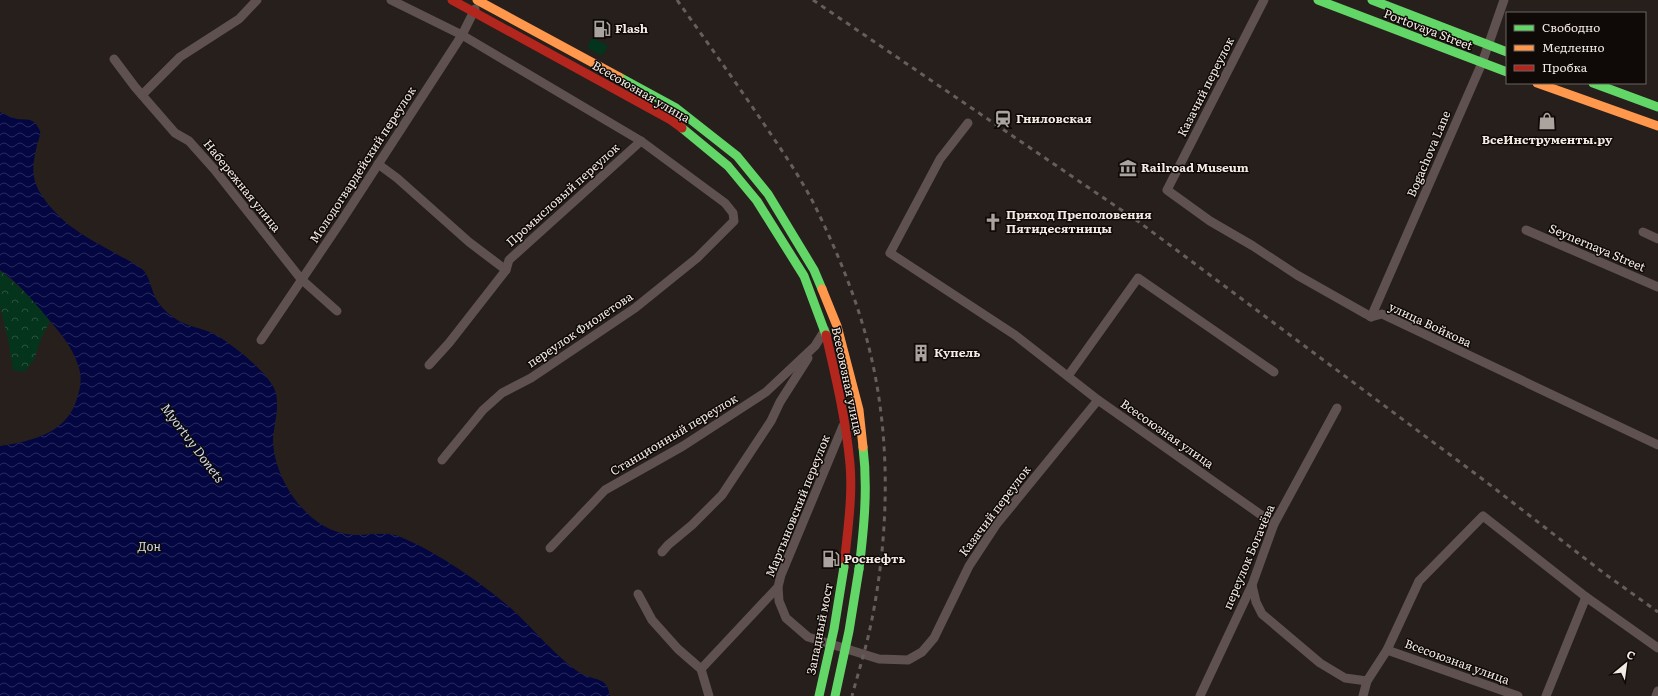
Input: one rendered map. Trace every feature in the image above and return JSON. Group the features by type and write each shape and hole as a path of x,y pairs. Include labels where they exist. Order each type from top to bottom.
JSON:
{"main road":[{"name":"Всесоюзная улица","path":"452,0 473,13 671,120 699,141 728,166 757,201 804,276 825,330 845,421 850,465 849,509 844,566"},
{"name":"Всесоюзная улица","path":"478,0 676,108 707,131 736,156 768,194 814,270 838,326 859,410 865,463 865,516 859,568 849,631 835,696"},
{"name":"Portovaya Street","path":"1318,0 1506,72"},
{"name":"Portovaya Street","path":"1372,0 1506,52"},
{"path":"1540,84 1658,126"},
{"path":"1596,84 1658,107"},
{"name":"Западный мост","path":"819,696 834,629 844,566"}],"street":[{"path":"142,95 180,56 239,19 257,0"},
{"path":"391,0 462,35 641,142"},
{"name":"Молодогвардейский переулок","path":"261,340 462,35 478,0"},
{"name":"Казачий переулок","path":"1170,185 1264,0"},
{"name":"Bogachova Lane","path":"1372,316 1482,63 1504,0"},
{"name":"Набережная улица","path":"114,59 142,95 175,133 189,141 214,169 301,279 337,311"},
{"name":"Всесоюзная улица","path":"968,123 940,159 890,253 1015,336 1098,400 1274,524"},
{"name":"переулок Фиолетова","path":"442,460 483,410 502,393 531,378 635,308 697,258 734,222 733,212 725,203 641,142"},
{"name":"Промысловый переулок","path":"428,364 449,343 506,270 509,260 641,142"},
{"path":"378,164 397,178 469,242 506,270"},
{"name":"улица Войкова","path":"1170,185 1167,190 1210,220 1254,246 1297,275 1372,316 1382,314 1658,445"},
{"name":"Seynernaya Street","path":"1526,230 1658,287"},
{"path":"1643,232 1658,239"},
{"path":"1068,376 1138,278 1274,372"},
{"name":"Станционный переулок","path":"662,552 722,495 771,421 780,402 825,330"},
{"name":"Станционный переулок","path":"550,548 605,490 683,446 766,392 815,346"},
{"name":"Казачий переулок","path":"808,637 879,659 908,660 922,652 934,638 969,566 996,526 1098,400"},
{"name":"переулок Богачёва","path":"1200,696 1252,585 1274,524 1337,408"},
{"name":"Мартыновский переулок","path":"808,637 786,618 779,601 778,587 781,575 845,421"},
{"path":"847,438 862,433"},
{"path":"1363,696 1367,681 1387,650 1419,581 1483,516 1586,597 1658,648"},
{"path":"1252,585 1256,602 1262,614 1320,663 1345,678 1367,681"},
{"path":"700,669 778,587"},
{"path":"638,594 652,620 678,649 700,669 709,696"},
{"path":"1546,696 1586,597"},
{"name":"Всесоюзная улица","path":"1387,650 1518,696"},
{"path":"1656,696 1658,691"}],"green space":[{"path":"592,37 608,46 602,56 587,48"},
{"path":"0,270 29,296 50,321 41,339 34,360 24,372 13,370 8,339 0,307"}],"water":[{"name":"Дон","path":"0,112 17,119 31,120 39,128 40,134 36,149 33,173 35,182 45,200 62,219 86,237 142,269 148,277 157,300 168,313 177,320 212,333 228,343 255,365 270,381 274,388 277,400 273,439 279,469 294,498 312,518 330,529 350,535 386,534 397,536 447,561 476,581 515,612 554,652 572,667 584,675 604,683 609,690 610,696 0,696 0,446 37,438 58,427 67,418 73,408 79,392 81,380 75,358 64,338 30,297 0,270"}],"railway":[{"path":"677,0 772,136 809,194 846,276 870,352 882,418 885,486 884,519 878,586 872,619 852,696"},
{"path":"813,0 1139,222 1485,481 1605,574 1658,612"}],"traffic: fast":[{"path":"1318,0 1506,72"},
{"path":"1372,0 1506,52"},
{"path":"619,77 676,108 737,156 768,194 814,270 822,289"},
{"path":"1596,84 1658,107"},
{"path":"682,128 728,166 757,201 804,276 826,335"},
{"path":"859,569 864,523 865,493 863,447"},
{"path":"819,696 834,629 844,567"},
{"path":"835,696 849,631 859,569"}],"traffic: slow":[{"path":"477,0 619,77"},
{"path":"1540,84 1658,126"},
{"path":"822,289 837,326 859,410 863,447"}],"traffic: jam":[{"path":"452,0 671,120 682,128"},
{"path":"826,335 843,415 850,464 850,503 844,567"}],"place":[{"name":"Flash","path":"602,29"},
{"name":"Гниловская","path":"1003,119"},
{"name":"ВсеИнструменты.ру","path":"1547,121"},
{"name":"Railroad Museum","path":"1128,168"},
{"name":"Приход Преполовения Пятидесятницы","path":"993,222"},
{"name":"Купель","path":"921,353"},
{"name":"Роснефть","path":"831,559"}],"water label":[{"name":"Myortvy Donets","path":"193,443"}]}
